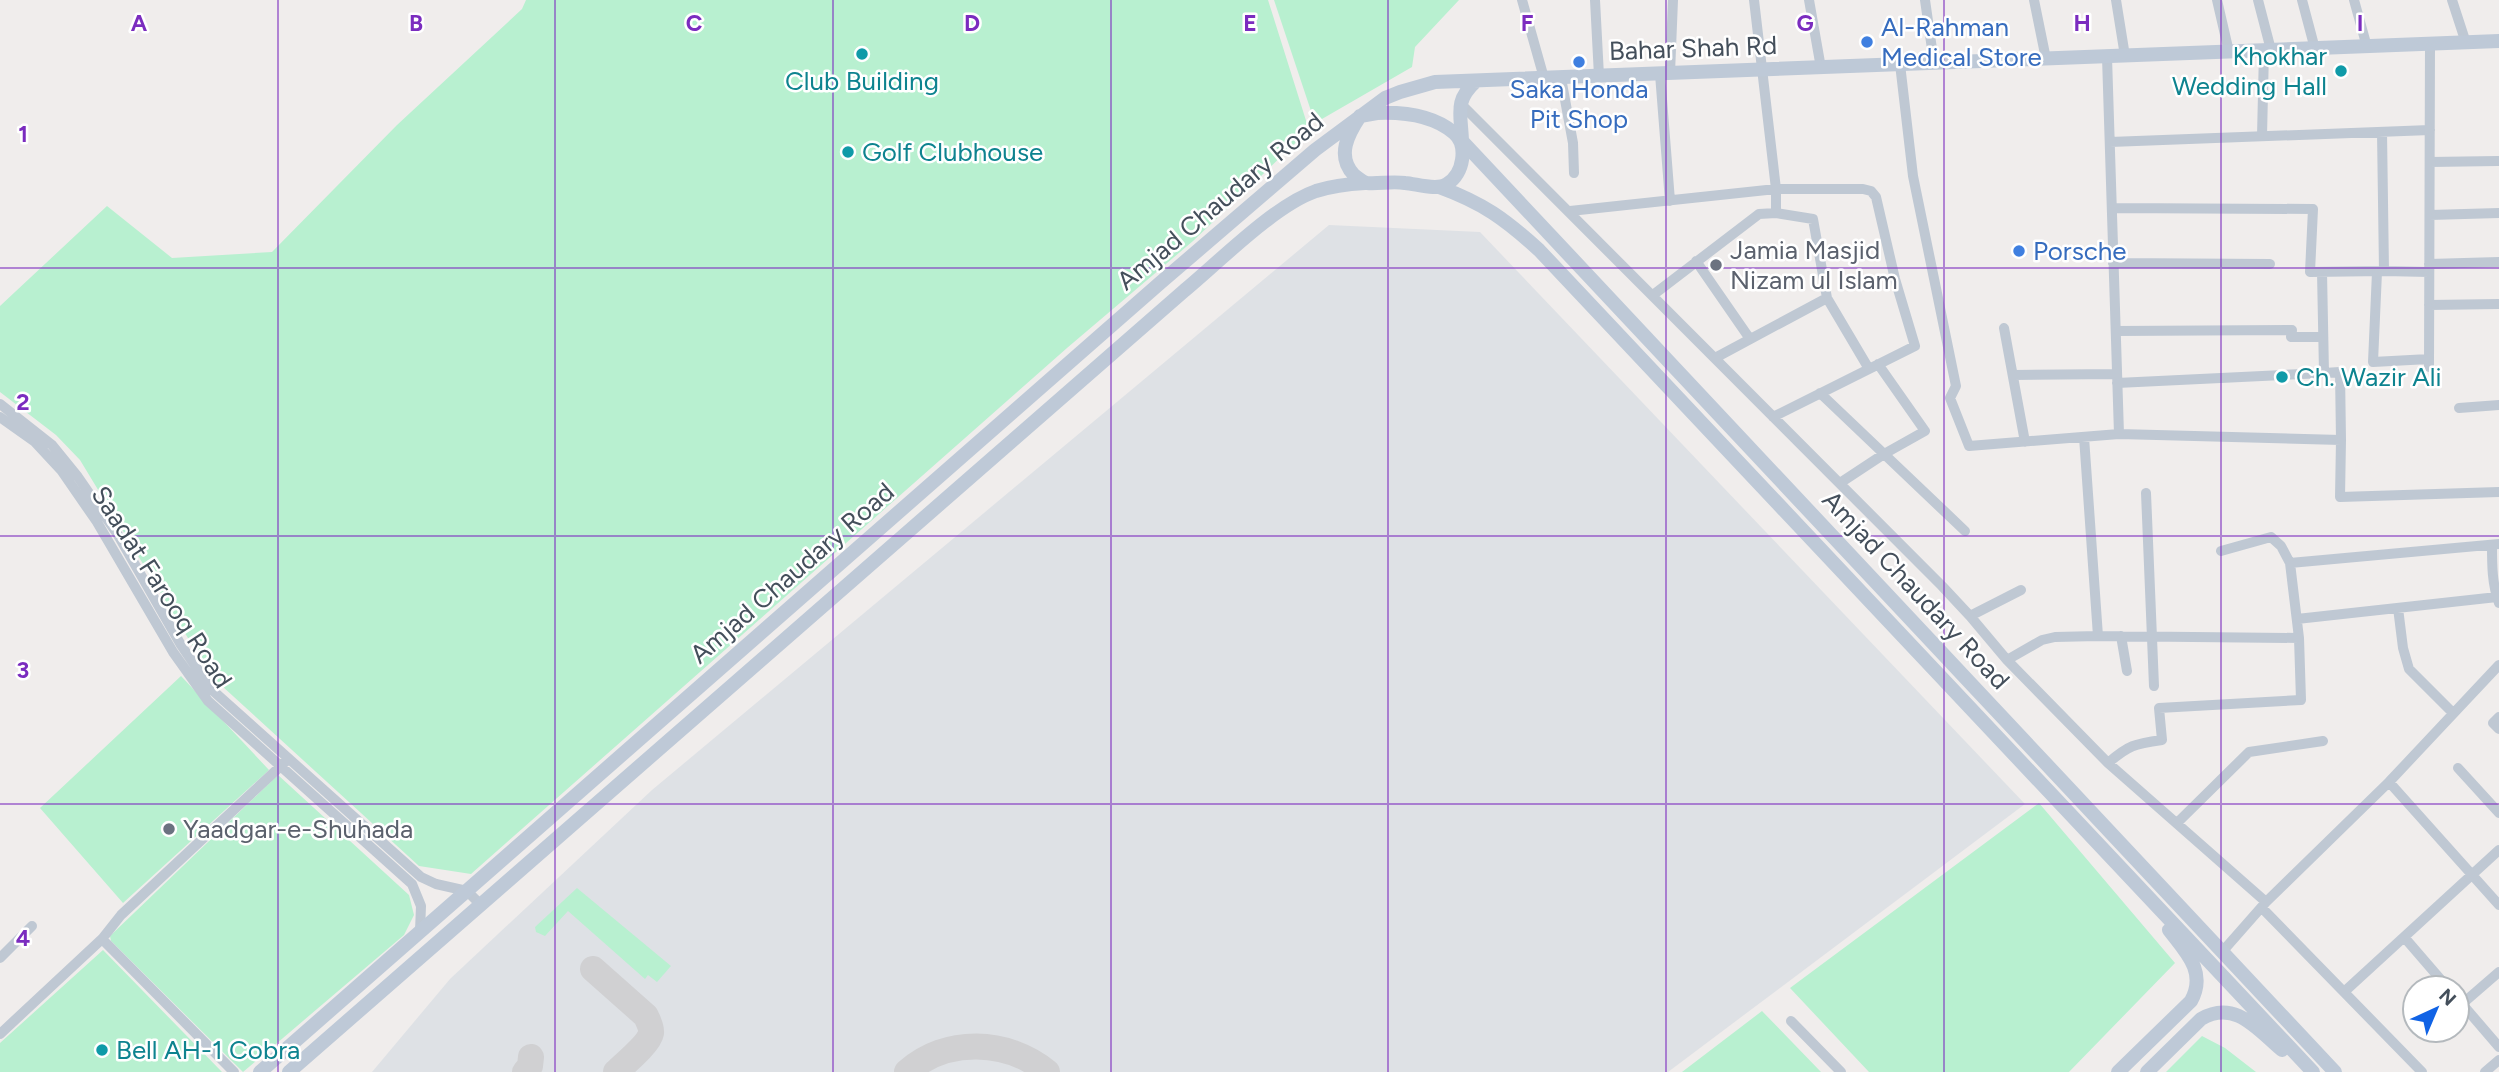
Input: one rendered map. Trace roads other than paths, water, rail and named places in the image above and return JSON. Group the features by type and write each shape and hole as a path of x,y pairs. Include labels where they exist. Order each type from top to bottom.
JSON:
{"main road":[{"name":"Bahar Shah Rd","path":"1476,81 2499,41"},
{"path":"1462,141 1445,127 1417,116 1391,113 1360,117 1346,141 1344,156 1350,170 1364,183 1399,182 1439,187 1447,185 1458,172 1463,152 1460,103 1464,92 1476,81"},
{"name":"Amjad Chaudary Road","path":"260,1072 1315,150 1385,98 1435,82 1476,81"},
{"name":"Amjad Chaudary Road","path":"1462,141 2335,1072"},
{"name":"Amjad Chaudary Road","path":"289,1072 1268,220 1290,203 1314,192 1340,185 1364,183"},
{"name":"Amjad Chaudary Road","path":"1439,187 1487,208 1506,220 1539,250 2313,1072"},
{"path":"2109,854 2193,960 2198,983 2191,1001 2118,1072"},
{"path":"2147,1072 2201,1019 2211,1013 2224,1011 2235,1013 2250,1023 2307,1072"}],"street":[{"path":"1522,0 1544,78"},
{"path":"1595,0 1599,76"},
{"path":"1670,201 1665,74 1673,0"},
{"path":"1754,0 1764,70 1776,213"},
{"path":"1809,0 1821,68"},
{"path":"1925,0 1934,63"},
{"path":"2034,0 2046,59"},
{"path":"2116,0 2125,56"},
{"path":"2217,0 2229,52"},
{"path":"2258,0 2268,50 2262,136"},
{"path":"2302,0 2315,48"},
{"path":"2354,0 2367,47"},
{"path":"2452,0 2466,43"},
{"path":"2382,132 2380,272 2373,362 2429,363 2430,44"},
{"path":"2107,57 2119,434"},
{"path":"1900,65 1913,176 1956,386 1950,398 1969,446 2119,434 2341,440"},
{"path":"1561,78 1573,143 1574,173"},
{"path":"1460,103 1840,483 2108,763 2264,905 2422,1072"},
{"path":"2110,142 2430,130"},
{"path":"2430,162 2498,161"},
{"path":"1570,211 1776,189 1871,191 1876,197 1895,279 1915,346 1773,417"},
{"path":"2112,208 2313,209 2310,272 2380,272 2499,261"},
{"path":"1653,295 1759,214 1776,213 1813,219 1827,298 1873,367 1925,431 1840,483"},
{"path":"2430,215 2499,213"},
{"path":"1696,261 1751,339"},
{"path":"2113,263 2270,264"},
{"path":"2322,272 2324,373"},
{"path":"1715,358 1827,298"},
{"path":"2429,304 2499,304"},
{"path":"2004,328 2025,442"},
{"path":"2116,331 2292,330 2291,337 2323,337"},
{"path":"2012,374 2117,379 2340,372 2340,497 2499,492"},
{"path":"1820,393 1965,531"},
{"path":"2459,408 2499,405"},
{"name":"Saadat Farooq Road","path":"1,411 52,445 78,477 118,535 186,653 211,690 412,884 421,906 420,932"},
{"path":"2084,437 2098,636"},
{"path":"2146,493 2154,685"},
{"path":"2108,763 2126,748 2162,740 2159,708 2301,700 2299,638 2290,563 2281,546 2271,537 2221,551"},
{"path":"2290,563 2496,545 2492,571 2498,600 2297,619"},
{"path":"1970,616 2021,590"},
{"path":"2398,608 2403,648 2409,669 2454,713"},
{"path":"2121,636 2127,671"},
{"path":"2007,660 2042,640 2055,637 2299,638"},
{"path":"2222,952 2264,905 2389,782 2499,665"},
{"path":"2499,717 2493,723 2499,729"},
{"path":"2177,823 2249,752 2323,741"},
{"path":"0,1034 102,939 121,915 284,763"},
{"name":"Saadat Farooq Road","path":"284,763 421,877 436,884 467,891"},
{"path":"2458,768 2499,813"},
{"path":"2389,782 2499,905"},
{"path":"2344,992 2499,850"},
{"path":"467,891 480,904"},
{"path":"0,958 32,926"},
{"path":"2404,937 2436,974"},
{"path":"102,939 234,1072"},
{"path":"2471,993 2499,972"},
{"path":"2471,1014 2499,1047"},
{"path":"1791,1021 1841,1072"},
{"path":"2485,1072 2499,1060"}],"place":[{"name":"Al-Rahman Medical Store","path":"1867,42"},
{"name":"Club Building","path":"862,54"},
{"name":"Saka Honda Pit Shop","path":"1579,62"},
{"name":"Khokhar Wedding Hall","path":"2341,71"},
{"name":"Golf Clubhouse","path":"848,152"},
{"name":"Porsche","path":"2019,251"},
{"name":"Jamia Masjid Nizam ul Islam","path":"1716,265"},
{"name":"Ch. Wazir Ali","path":"2282,377"},
{"name":"Yaadgar-e-Shuhada","path":"169,829"},
{"name":"Bell AH-1 Cobra","path":"102,1050"}]}
